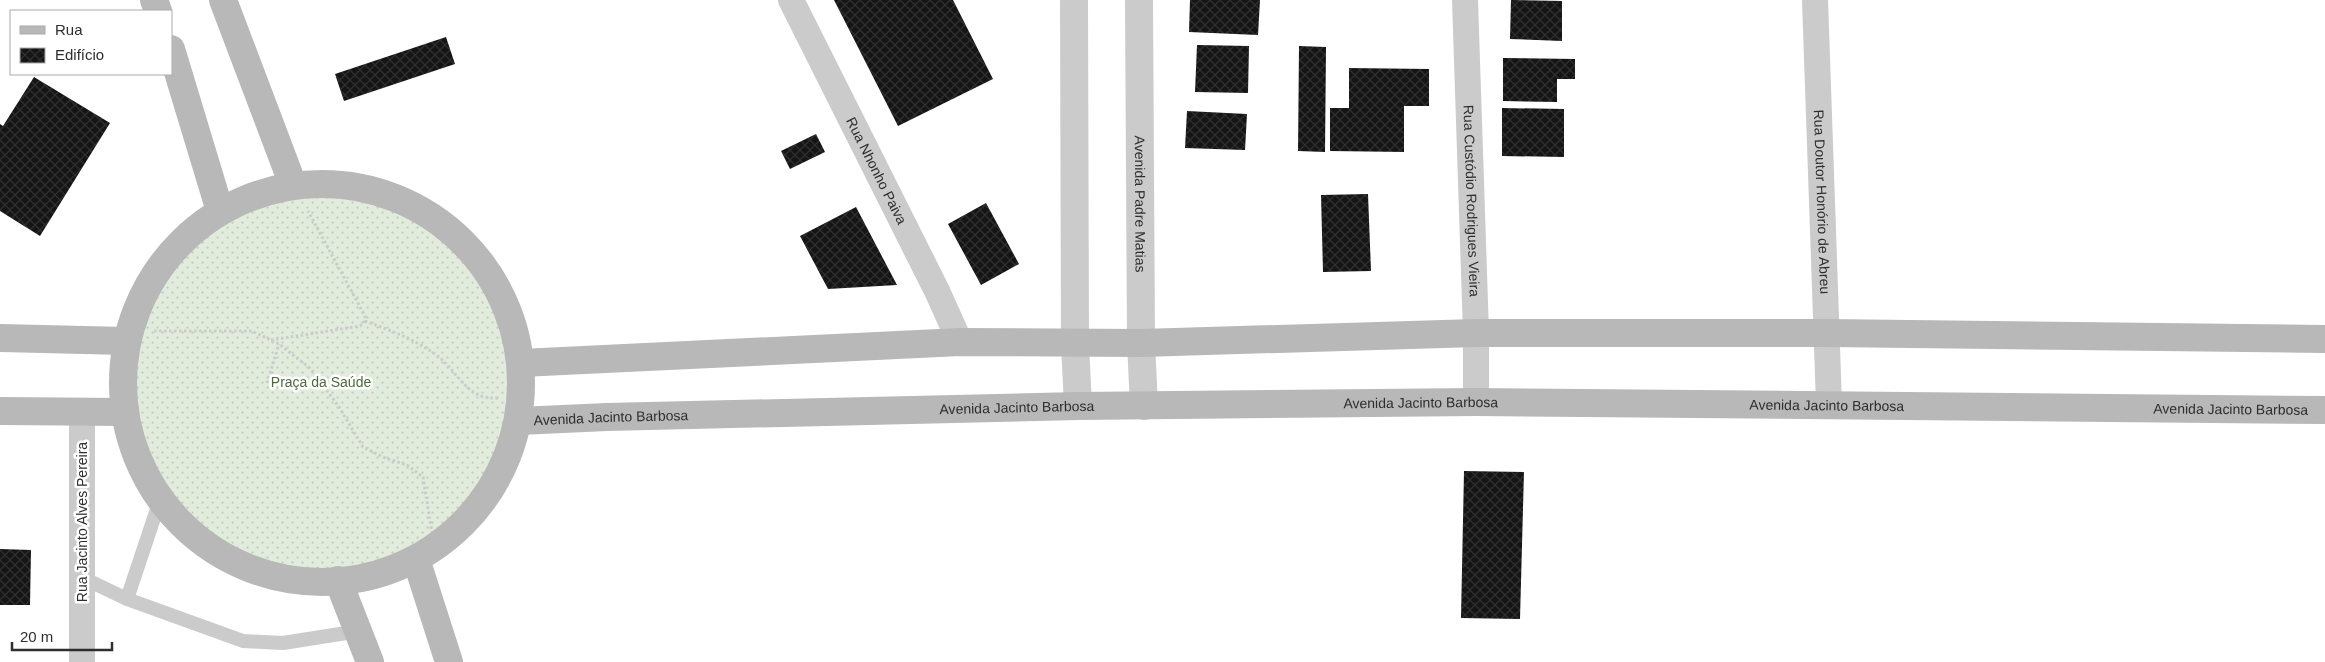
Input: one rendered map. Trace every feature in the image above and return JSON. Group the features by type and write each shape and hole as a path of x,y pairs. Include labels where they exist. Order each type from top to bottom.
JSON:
{"main road":[{"path":"223,0 293,185"},
{"path":"172,52 220,211"},
{"path":"293,185 347,185 399,199 445,226 482,264 509,311 521,363 522,385 519,421 508,458 490,493 465,523 425,554 373,575 338,580 270,575 218,553 174,517 142,470 124,412 124,352 128,336 142,294 162,262 189,234 220,211 256,194 293,185"},
{"path":"521,363 960,342 1141,343 1476,333 1827,333 2325,339"},
{"path":"0,338 128,336"},
{"name":"Avenida Jacinto Barbosa","path":"519,421 606,417 1078,406 1476,402 2325,410"},
{"path":"0,411 124,412"},
{"path":"425,554 450,662"},
{"path":"338,580 370,662"}],"street":[{"name":"Rua Nhonho Paiva","path":"791,0 937,291 960,342"},
{"path":"1074,0 1075,344 1078,406"},
{"name":"Avenida Padre Matias","path":"1139,0 1141,343 1144,406"},
{"name":"Rua Custódio Rodrigues Vieira","path":"1465,0 1476,333 1476,402"},
{"name":"Rua Doutor Honório de Abreu","path":"1815,0 1829,404"},
{"name":"Rua Jacinto Alves Pereira","path":"82,412 82,662"}],"lane":[{"path":"127,599 161,497"},
{"path":"83,578 127,599 243,641 283,643 359,631"}],"path":[{"path":"293,185 365,316 365,322"},
{"path":"271,340 360,326 365,322"},
{"path":"365,322 397,333 435,354 456,374 469,391 485,399"},
{"path":"128,336 252,331 279,344 311,369 363,447 407,465 423,477 425,554"},
{"path":"267,384 279,344"}],"green space":[{"name":"Praça da Saúde","path":"322,184 361,188 398,199 432,218 463,242 487,273 506,307 517,344 521,383 517,422 506,459 487,493 463,524 432,548 398,567 361,578 322,582 283,578 246,567 212,548 181,524 157,493 138,459 127,422 123,383 127,344 138,307 157,273 181,242 212,218 246,199 283,188"}],"building":[{"path":"834,0 953,0 993,79 898,126"},
{"path":"1190,0 1260,0 1258,35 1189,32"},
{"path":"1511,0 1562,1 1562,41 1510,39"},
{"path":"446,37 455,64 344,101 335,74"},
{"path":"1197,45 1249,46 1248,93 1195,92"},
{"path":"1299,46 1326,47 1325,152 1298,151"},
{"path":"1503,58 1575,59 1575,79 1557,79 1557,102 1503,101"},
{"path":"1349,68 1429,69 1429,106 1404,106 1404,152 1330,151 1330,108 1349,108"},
{"path":"34,77 110,123 40,236 0,211 0,124 3,126"},
{"path":"1502,108 1564,109 1564,157 1502,156"},
{"path":"1187,111 1247,114 1245,150 1185,148"},
{"path":"816,134 825,152 790,169 781,151"},
{"path":"1368,194 1371,271 1323,272 1321,195"},
{"path":"986,203 1019,264 981,285 948,224"},
{"path":"856,207 897,285 828,289 800,236"},
{"path":"1464,471 1524,472 1520,619 1461,618"},
{"path":"0,549 31,550 30,605 0,605"}]}
